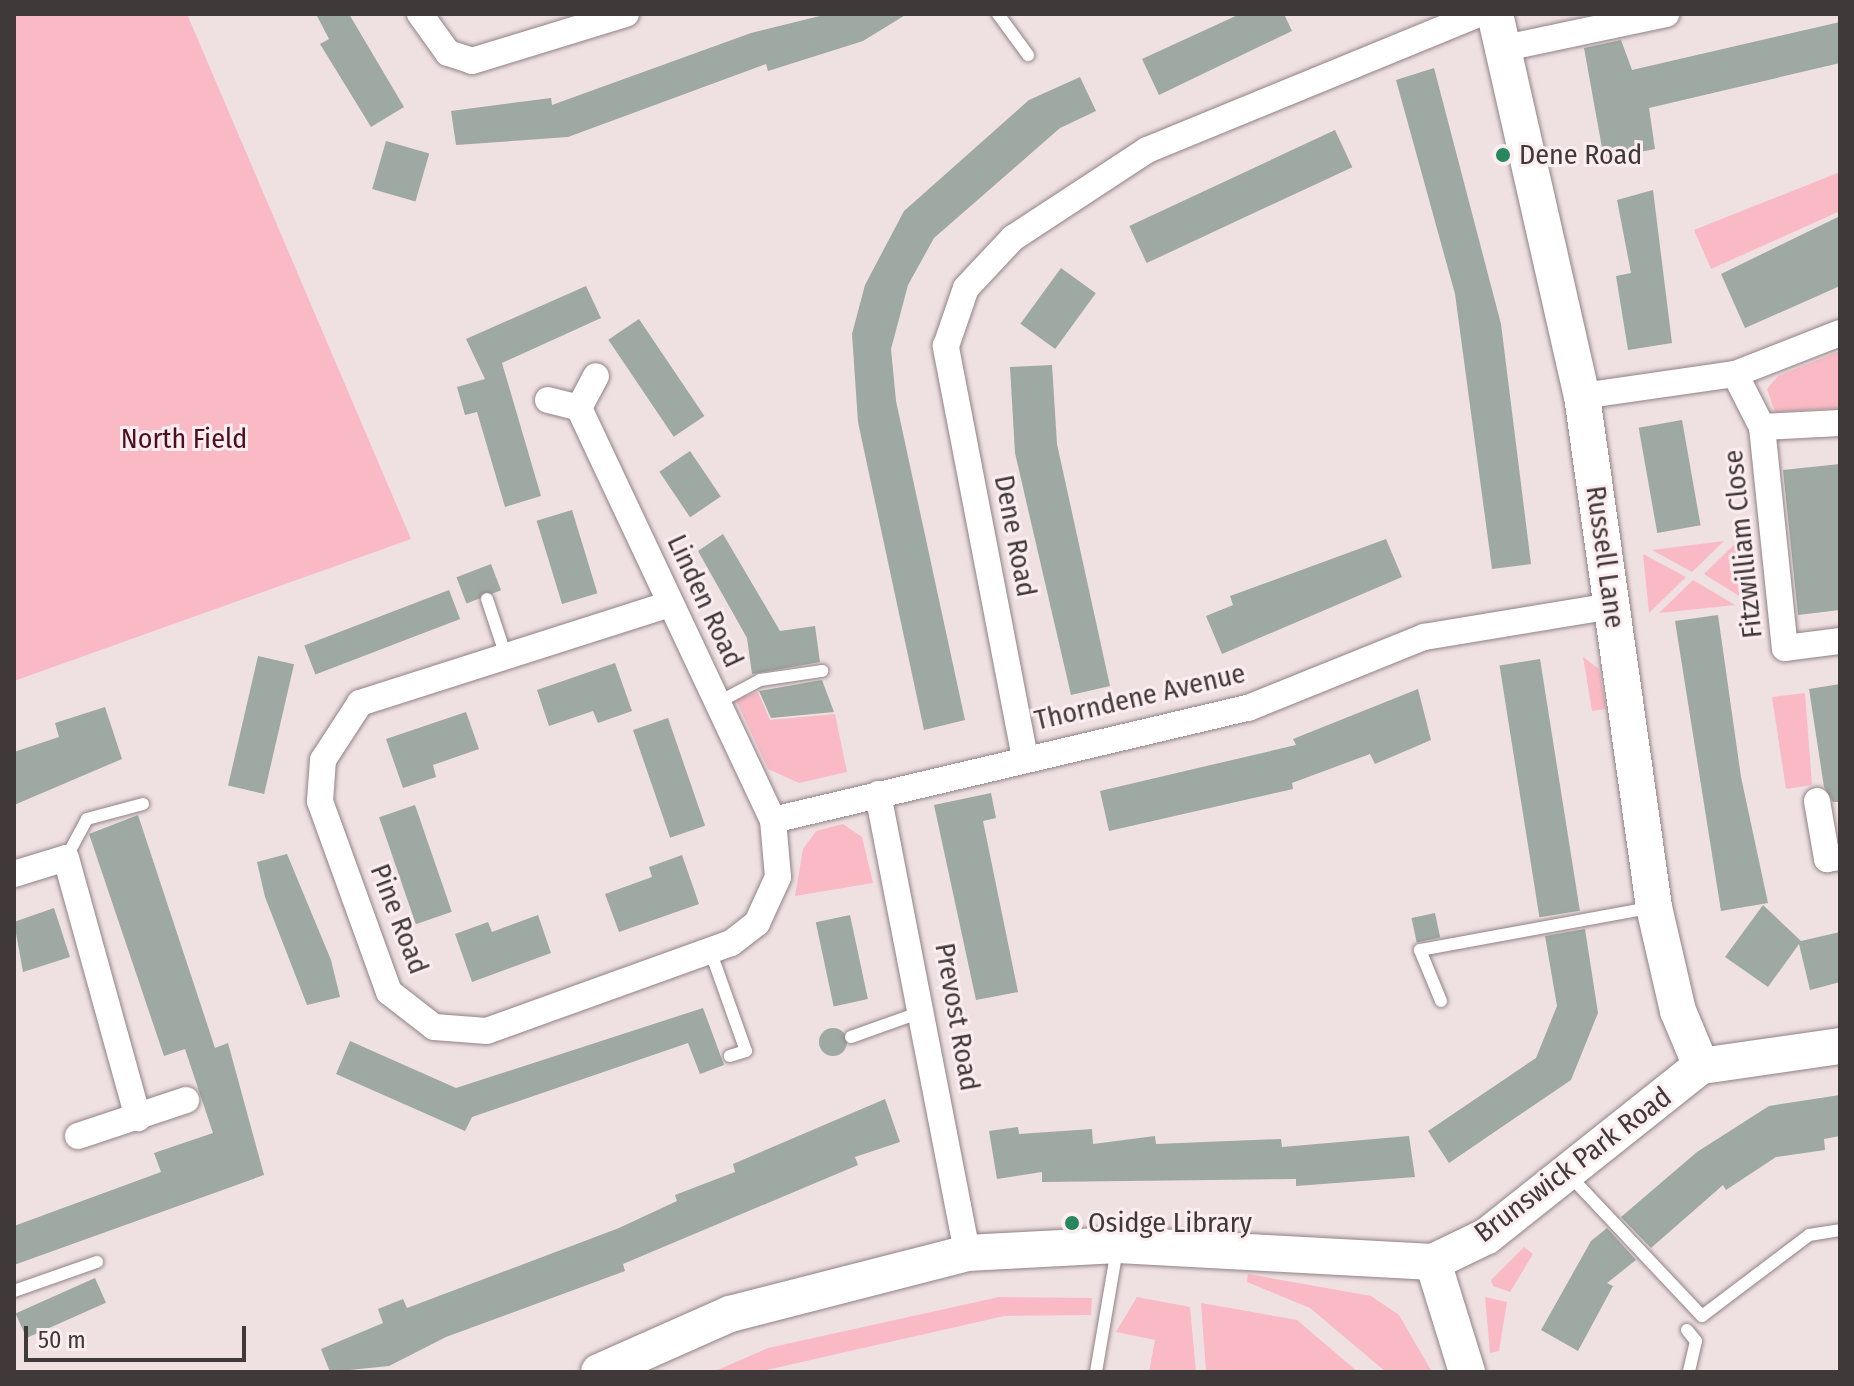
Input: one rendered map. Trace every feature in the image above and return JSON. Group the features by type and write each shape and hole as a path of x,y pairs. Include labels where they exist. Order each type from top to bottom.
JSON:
{"main road":[{"name":"Russell Lane","path":"1480,15 1500,49 1582,396 1654,907 1678,1011 1701,1066"},
{"path":"1701,1066 1840,1046"},
{"name":"Brunswick Park Road","path":"599,1372 730,1314 967,1253 1118,1245 1433,1262 1487,1236 1569,1175 1701,1066"},
{"path":"1433,1262 1467,1372"}],"street":[{"path":"420,14 448,53 472,61 626,14"},
{"path":"1500,49 1666,14"},
{"name":"Dene Road","path":"1025,758 946,346 966,288 1013,238 1147,150 1480,15"},
{"path":"1582,396 1735,374 1840,333"},
{"path":"1735,374 1762,427 1840,423"},
{"path":"548,400 579,408 596,376"},
{"name":"Linden Road","path":"579,408 773,820"},
{"name":"Fitzwilliam Close","path":"1762,427 1785,648 1840,641"},
{"name":"Pine Road","path":"670,604 360,703 323,760 320,801 389,992 434,1027 487,1031 710,950 757,923 778,877 773,820"},
{"name":"Thorndene Avenue","path":"773,820 1025,758 1248,708 1424,637 1611,606"},
{"name":"Prevost Road","path":"878,794 924,1011 967,1253"},
{"path":"1817,801 1834,858"},
{"path":"14,874 66,858 138,1118"},
{"path":"78,1136 186,1100"}],"lane":[{"path":"998,14 1028,55"},
{"path":"487,599 506,656"},
{"path":"717,703 760,680 822,671"},
{"path":"66,858 87,819 143,804"},
{"path":"1441,1001 1420,950 1654,907"},
{"path":"710,950 746,1051 730,1056"},
{"path":"851,1037 924,1011"},
{"path":"1569,1175 1702,1316 1809,1235 1840,1230"},
{"path":"1096,1372 1118,1245"},
{"path":"14,1291 97,1262"},
{"path":"1687,1330 1696,1341 1689,1372"}],"green space":[{"name":"North Field","path":"14,14 187,14 411,539 14,681"},
{"path":"1840,172 1840,211 1711,269 1694,230"},
{"path":"1840,351 1840,408 1775,412 1767,389 1778,376"},
{"path":"1739,540 1747,601 1704,574"},
{"path":"1724,541 1692,572 1652,550"},
{"path":"1643,554 1686,577 1649,613"},
{"path":"1693,580 1735,605 1659,613"},
{"path":"1583,657 1599,669 1606,709 1592,711"},
{"path":"758,692 770,720 835,714 847,772 799,783 768,769 736,700"},
{"path":"1805,693 1812,785 1786,789 1772,697"},
{"path":"843,824 862,837 873,883 795,896 803,849 816,831"},
{"path":"1524,1247 1533,1254 1510,1292 1493,1286 1491,1280"},
{"path":"1248,1274 1371,1296 1399,1315 1432,1372 1386,1372 1310,1308 1247,1282"},
{"path":"999,1297 1092,1298 1091,1315 1004,1316 758,1372 713,1372 768,1348"},
{"path":"1137,1297 1190,1307 1196,1372 1149,1372 1155,1340 1116,1332"},
{"path":"1485,1297 1507,1302 1499,1351 1490,1353"},
{"path":"1201,1303 1297,1320 1358,1372 1206,1372"}],"building":[{"path":"316,14 349,14 404,107 371,127 320,44 329,39"},
{"path":"828,14 907,14 863,41 768,71 766,64 568,137 456,145 451,111 551,98 552,105 751,33"},
{"path":"1240,14 1284,14 1292,31 1159,95 1142,59"},
{"path":"1840,22 1840,63 1649,108 1655,149 1604,159 1584,48 1621,40 1632,70"},
{"path":"1434,68 1501,324 1531,564 1492,569 1455,294 1396,80"},
{"path":"1080,77 1096,111 1060,128 934,238 908,285 891,349 896,401 965,720 924,730 858,422 852,334 865,285 904,211 1029,100"},
{"path":"1335,130 1352,167 1147,263 1129,226"},
{"path":"386,141 429,153 415,201 372,189"},
{"path":"1653,190 1672,343 1628,350 1616,276 1631,273 1617,200"},
{"path":"1840,216 1840,286 1745,328 1721,274"},
{"path":"1061,268 1096,293 1055,349 1020,324"},
{"path":"586,286 601,318 502,363 541,496 505,507 477,412 465,415 457,387 485,379 466,339"},
{"path":"639,319 704,416 674,437 608,340"},
{"path":"1052,365 1057,444 1110,686 1071,695 1015,453 1010,367"},
{"path":"1682,420 1701,525 1657,533 1639,428"},
{"path":"690,451 721,497 690,517 659,472"},
{"path":"1840,464 1840,610 1798,615 1783,470"},
{"path":"572,510 597,593 562,604 537,521"},
{"path":"723,534 780,631 815,626 820,662 752,674 747,638 698,551"},
{"path":"1386,539 1402,577 1222,654 1206,616 1233,605 1230,596"},
{"path":"491,564 501,590 466,603 456,577"},
{"path":"449,590 460,619 315,674 304,646"},
{"path":"1718,615 1741,777 1768,903 1721,911 1675,621"},
{"path":"258,656 294,664 264,794 228,786"},
{"path":"1540,659 1580,911 1539,917 1500,665"},
{"path":"615,663 632,711 598,723 593,711 549,726 537,690"},
{"path":"822,680 834,712 771,718 759,691"},
{"path":"1840,684 1840,802 1833,802 1824,787 1809,689"},
{"path":"1418,689 1431,740 1375,764 1370,754 1292,783 1293,789 1109,831 1100,791 1296,745 1293,739"},
{"path":"105,707 122,759 14,805 14,752 59,737 55,723"},
{"path":"466,712 479,749 433,765 436,777 403,788 386,739"},
{"path":"668,718 705,826 670,838 633,730"},
{"path":"991,793 996,818 983,821 1018,992 976,1000 934,805"},
{"path":"415,805 452,912 416,924 379,817"},
{"path":"138,815 215,1048 228,1043 264,1175 14,1265 14,1226 161,1172 154,1153 213,1133 185,1049 164,1056 89,834"},
{"path":"287,854 331,960 340,997 307,1005 265,897 257,862"},
{"path":"682,855 699,904 619,932 605,894 652,877 649,867"},
{"path":"1763,905 1801,941 1840,932 1840,982 1810,990 1799,944 1768,987 1725,957"},
{"path":"54,908 70,957 23,972 14,922"},
{"path":"1435,913 1440,937 1417,942 1412,918"},
{"path":"538,915 551,953 472,982 455,934 488,922 492,932"},
{"path":"850,915 868,999 834,1006 816,922"},
{"path":"1585,929 1598,1013 1571,1080 1449,1163 1428,1131 1536,1058 1557,1006 1545,936"},
{"path":"703,1008 724,1065 700,1074 688,1043 472,1117 465,1131 336,1074 350,1041 456,1088"},
{"path":"833,1028 843,1032 847,1042 843,1052 833,1056 823,1052 819,1042 823,1032"},
{"path":"1840,1095 1840,1136 1824,1139 1825,1150 1776,1157 1726,1190 1723,1185 1651,1248 1621,1217 1697,1152 1769,1106"},
{"path":"885,1099 900,1142 855,1157 858,1165 623,1264 625,1271 446,1337 389,1366 330,1372 321,1349 383,1323 378,1309 403,1299 407,1308 619,1228 677,1201 675,1195 735,1172 733,1164"},
{"path":"1018,1127 1019,1134 1092,1129 1093,1144 1155,1136 1156,1144 1281,1139 1282,1147 1409,1136 1415,1177 1296,1186 1296,1179 1042,1182 1042,1172 997,1179 989,1131"},
{"path":"1607,1228 1636,1260 1607,1283 1613,1286 1578,1351 1541,1330 1591,1241"},
{"path":"95,1278 106,1303 27,1338 16,1313"}],"place":[{"name":"Dene Road","path":"1503,155"},
{"name":"Osidge Library","path":"1072,1223"}]}
